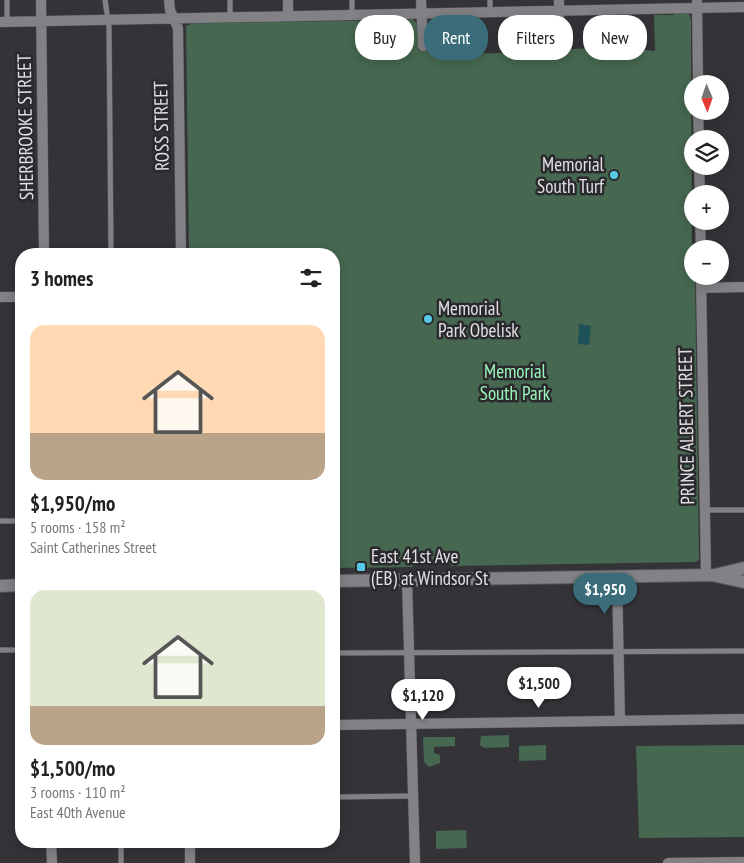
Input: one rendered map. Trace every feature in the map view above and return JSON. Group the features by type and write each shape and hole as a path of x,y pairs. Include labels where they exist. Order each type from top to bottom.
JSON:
{"main road":[{"path":"340,581 710,575 744,568"},
{"path":"710,575 744,582"},
{"path":"0,586 15,585"}],"street":[{"name":"SHERBROOKE STREET","path":"41,0 44,248"},
{"name":"ROSS STREET","path":"169,0 170,10 178,28 181,248"},
{"path":"288,0 288,16"},
{"path":"421,0 423,46"},
{"path":"4,22 490,12 559,5 697,4 744,7"},
{"path":"697,4 698,75"},
{"path":"701,288 744,287"},
{"name":"PRINCE ALBERT STREET","path":"701,288 704,510 710,575"},
{"path":"0,297 15,297"},
{"path":"617,577 620,720"},
{"path":"407,580 414,863"},
{"path":"340,725 744,719"},
{"path":"52,848 52,863"},
{"path":"190,848 190,863"},
{"path":"668,863 744,862"}],"lane":[{"path":"4,22 7,0"},
{"path":"105,0 108,20 112,248"},
{"path":"230,0 230,17"},
{"path":"352,0 352,15"},
{"path":"490,0 490,12"},
{"path":"704,510 744,510"},
{"path":"0,521 15,521"},
{"path":"0,650 15,650"},
{"path":"340,653 744,651"},
{"path":"340,797 413,796"},
{"path":"121,848 121,863"}],"green space":[{"name":"Memorial South Park","path":"676,12 689,14 691,20 691,75 684,75 684,120 691,120 691,130 684,130 684,175 692,175 692,185 684,185 684,230 692,230 692,240 684,240 684,285 695,285 699,560 695,562 452,566 445,560 420,561 412,567 340,568 340,248 189,248 186,26 193,23 355,21 355,60 414,60 414,21 418,24 418,50 424,50 424,60 488,60 488,53 498,53 498,60 573,60 573,49 583,49 583,60 647,60 647,50 655,51 654,15 673,15"},
{"path":"509,735 509,747 484,748 480,745 481,736"},
{"path":"423,737 455,737 455,746 434,747 434,753 440,755 440,763 429,767 424,762"},
{"path":"546,745 546,760 519,761 519,746"},
{"path":"744,745 744,837 639,838 636,746"},
{"path":"466,830 467,848 436,849 436,831"}],"water":[{"path":"579,324 591,326 589,345 578,344"}],"place":[{"name":"Memorial South Turf","path":"614,175"},
{"name":"Memorial Park Obelisk","path":"428,319"},
{"name":"East 41st Ave (EB) at Windsor St","path":"361,567"}]}
